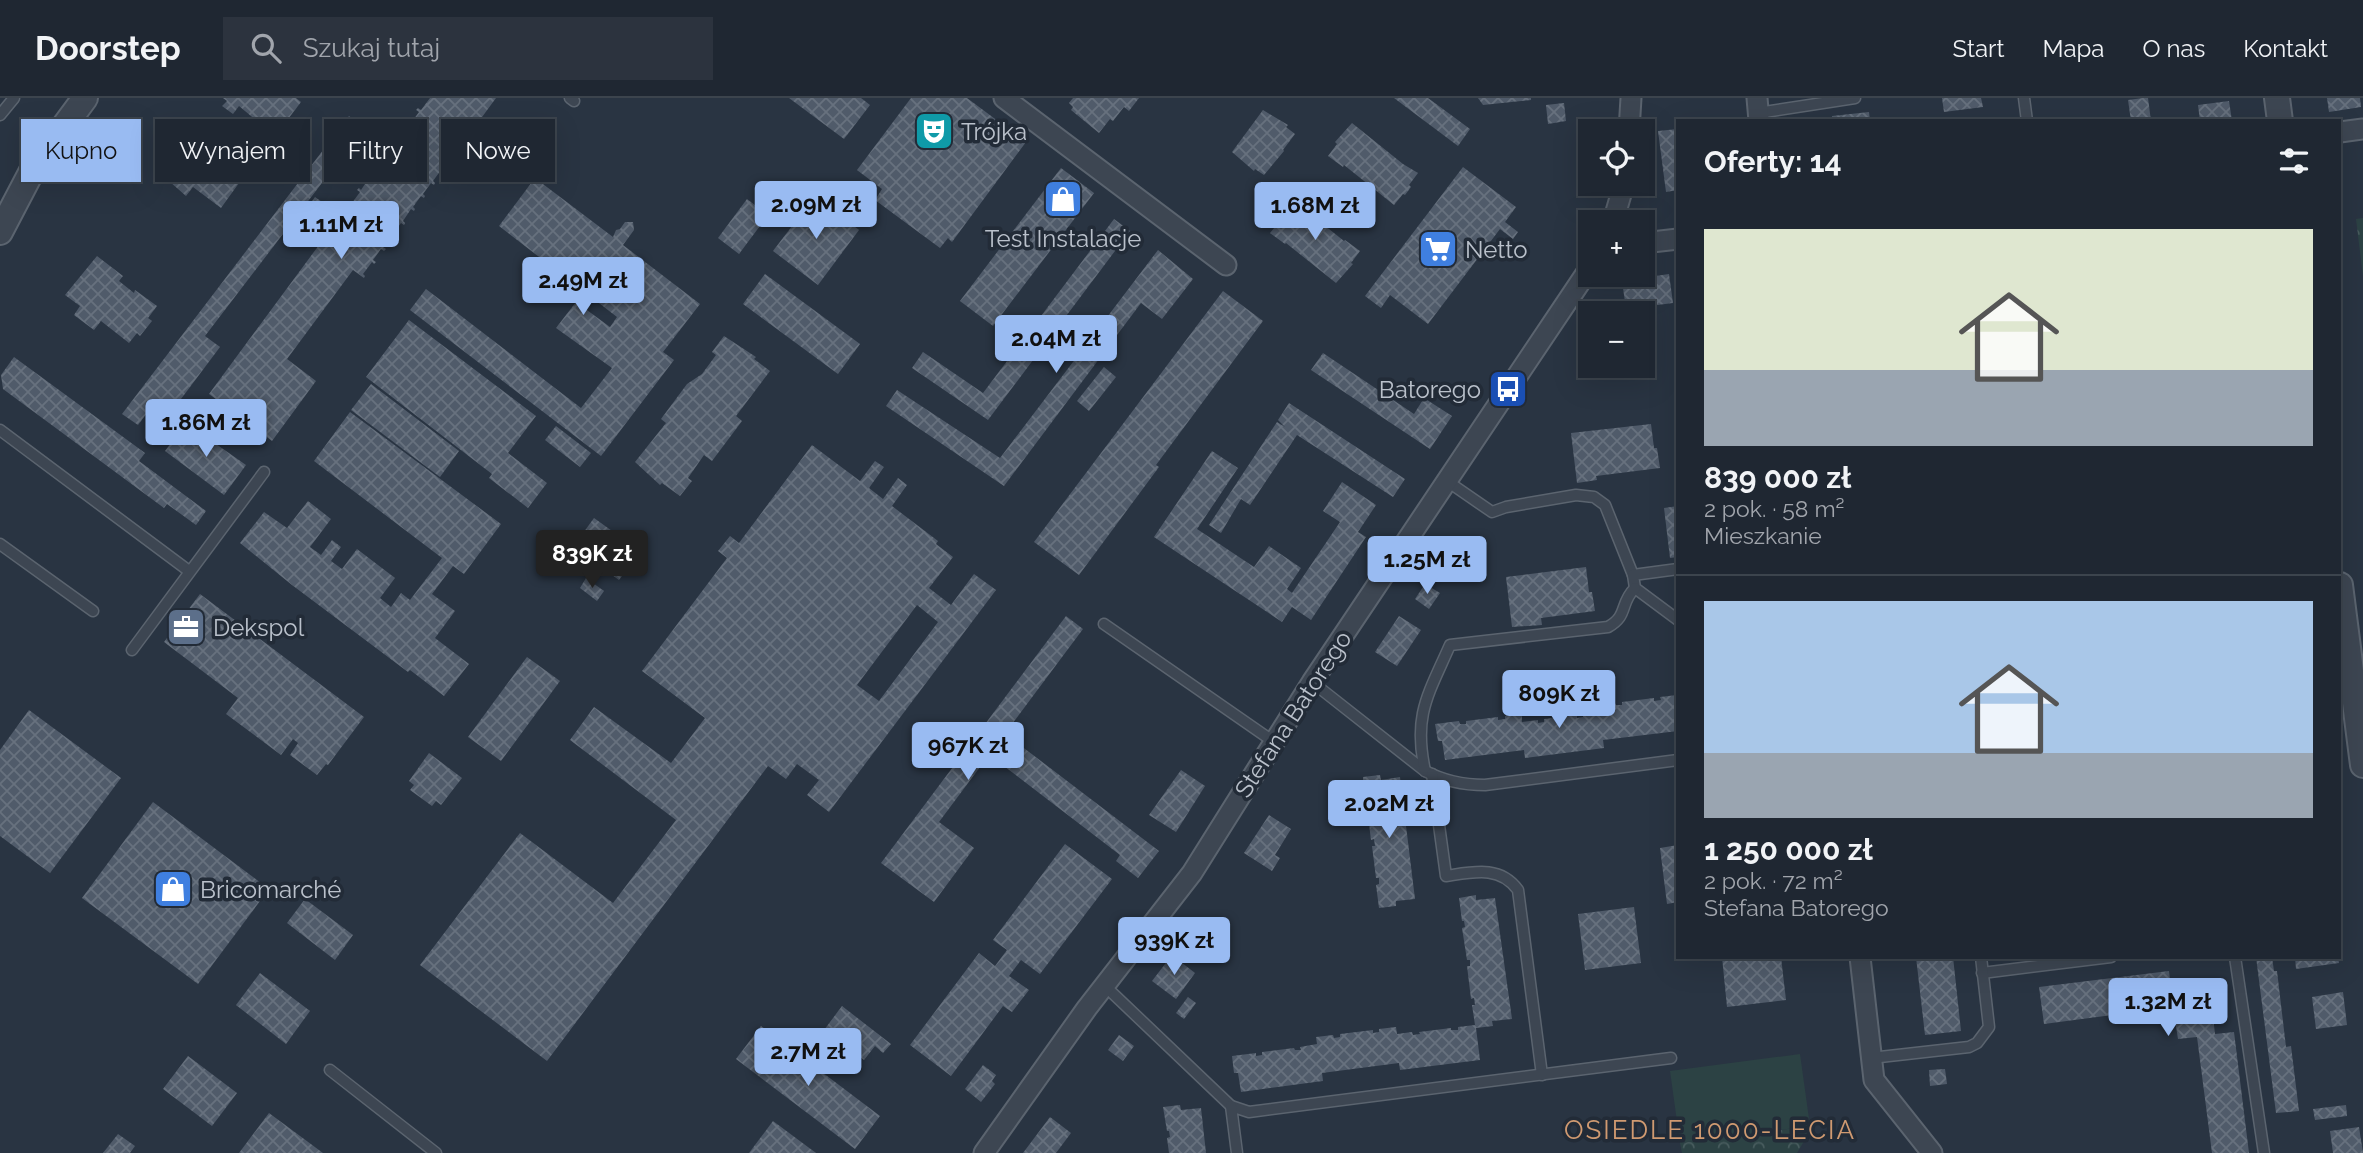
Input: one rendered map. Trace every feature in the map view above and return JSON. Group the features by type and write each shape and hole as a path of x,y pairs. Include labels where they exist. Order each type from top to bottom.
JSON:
{"street":[{"path":"0,232 7,200 85,98"},
{"path":"1004,98 1226,265"},
{"path":"1630,119 1631,98"},
{"path":"2277,98 2280,119"},
{"path":"2341,132 2363,129"},
{"path":"1655,242 1676,239"},
{"name":"Stefana Batorego","path":"984,1153 1105,986 1192,873 1312,681 1578,285"},
{"path":"2341,601 2347,694 2363,765"},
{"path":"1860,959 1874,1080 1932,1153"}],"lane":[{"path":"0,115 14,98"},
{"path":"1758,110 1855,98"},
{"path":"2024,98 2027,119"},
{"path":"0,430 189,571"},
{"path":"132,650 264,472"},
{"path":"1447,481 1492,512 1576,495 1594,497 1605,505 1633,575 1635,588 1676,619"},
{"path":"0,544 93,611"},
{"path":"1633,575 1676,569"},
{"path":"1542,1075 1518,890 1511,881 1496,873 1473,872 1446,876 1429,772 1420,738 1421,714 1450,645 1608,628 1618,622 1624,611 1626,597 1635,588"},
{"path":"1104,624 1274,742"},
{"path":"1312,681 1429,772 1458,783 1485,785 1676,760"},
{"path":"1871,1058 1977,1044 1989,1027 1980,959"},
{"path":"1982,973 2095,959"},
{"path":"2235,959 2264,1153"},
{"path":"1105,986 1231,1106 1242,1111 1260,1112 1671,1058"},
{"path":"330,1070 436,1153"},
{"path":"1231,1106 1237,1153"}],"green space":[{"path":"2363,218 2363,276 2356,219"},
{"path":"1800,1054 1810,1126 1680,1143 1670,1071"},
{"path":"1810,1126 1810,1131 1797,1153 1682,1153 1680,1143"}],"building":[{"path":"223,98 296,98 301,102 288,119 254,119 239,106 233,114 222,106 227,101"},
{"path":"430,98 496,98 481,119 441,119 441,170 433,181 434,185 431,183 423,194 424,198 421,196 413,207 414,211 411,209 403,221 404,225 401,223 393,234 396,236 394,238 391,236 383,247 386,249 381,249 373,260 376,262 372,262 363,274 364,278 353,270 287,359 316,381 272,441 209,394 319,245 294,226 315,197 342,216 350,205 347,203 352,203 360,192 357,190 361,190 366,182 427,182 427,119 414,119 419,112 416,110 421,110"},
{"path":"789,98 861,98 870,105 844,139"},
{"path":"911,98 967,98 1026,142 952,242 948,238 940,248 875,200 882,189 857,170"},
{"path":"1073,98 1139,98 1129,111 1124,107 1113,121 1110,119 1099,133 1071,110 1073,107 1069,103"},
{"path":"1394,98 1428,98 1470,129 1458,146"},
{"path":"1478,98 1531,98 1531,100 1483,105"},
{"path":"1942,98 1981,98 1983,107 1944,112"},
{"path":"2148,98 2151,119 2131,119 2128,100"},
{"path":"2327,98 2360,98 2361,107 2329,112"},
{"path":"2229,101 2232,119 2200,119 2198,105"},
{"path":"1564,103 1566,121 1548,124 1546,105"},
{"path":"1263,110 1288,125 1286,127 1295,134 1264,175 1255,169 1254,171 1232,152"},
{"path":"1869,112 1870,119 1832,119 1832,116"},
{"path":"1352,123 1418,173 1405,195 1394,205 1344,165 1343,167 1328,156 1337,144 1335,142"},
{"path":"1676,129 1676,190 1666,192 1658,131"},
{"path":"324,149 324,180 205,336 220,347 172,411 157,400 138,425 122,414 299,182 310,182 310,167"},
{"path":"1463,167 1516,207 1505,222 1518,232 1513,239 1500,229 1428,324 1390,295 1381,308 1365,296"},
{"path":"1061,168 1094,193 993,326 960,301"},
{"path":"170,182 239,183 221,208 193,187 186,196"},
{"path":"532,182 540,182 613,237 625,222 633,222 634,230 623,245 700,304 663,352 674,360 601,456 410,310 426,289 581,408 612,368 556,328 576,302 610,327 617,317 499,226"},
{"path":"815,196 859,230 818,285 773,251"},
{"path":"747,199 768,215 739,254 718,238"},
{"path":"1294,201 1360,251 1351,263 1353,264 1336,283 1270,233 1279,222 1277,220"},
{"path":"1114,219 1130,231 988,420 912,368 923,352 983,393"},
{"path":"1158,250 1193,279 1162,319 1141,303 1004,486 886,406 897,390 1000,458"},
{"path":"97,256 123,276 119,281 157,306 148,318 152,321 140,336 137,333 129,343 101,321 94,330 74,315 80,306 65,295"},
{"path":"765,274 860,344 838,374 743,304"},
{"path":"1669,274 1673,303 1655,305 1655,301 1625,301 1623,287 1655,287 1655,276"},
{"path":"1223,291 1263,321 1156,465 1159,467 1079,575 1034,542"},
{"path":"409,320 536,416 508,453 547,483 528,508 489,478 492,474 366,377"},
{"path":"724,336 756,357 754,359 770,371 736,416 742,421 712,461 704,455 688,478 692,481 680,496 662,483 660,485 635,462 666,423 661,419 687,384 702,374 716,355 712,352"},
{"path":"1323,353 1414,414 1424,398 1452,416 1430,449 1311,370"},
{"path":"14,357 145,453 139,461 206,511 196,525 167,504 164,508 3,389 1,375"},
{"path":"1104,367 1116,377 1089,411 1077,401"},
{"path":"371,384 459,451 440,477 351,410"},
{"path":"1289,403 1405,479 1393,497 1297,435 1250,505 1241,499 1221,533 1209,525 1277,422 1285,427 1278,420"},
{"path":"350,412 501,524 464,574 453,566 432,594 455,611 435,638 469,664 444,696 292,585 240,543 264,512 287,528 308,501 331,519 310,547 321,555 332,540 341,547 331,561 342,569 357,549 395,578 380,598 391,607 401,593 410,600 442,558 314,461"},
{"path":"186,423 246,465 224,495 165,451"},
{"path":"1651,424 1660,468 1596,476 1597,480 1577,483 1571,433"},
{"path":"556,426 591,453 580,467 545,440"},
{"path":"812,445 860,481 875,461 884,467 869,488 883,499 898,478 907,485 892,506 938,541 936,544 953,557 929,588 951,605 974,574 996,590 829,812 807,795 819,780 797,764 786,779 768,766 547,1061 420,965 520,833 613,903 676,820 570,740 594,707 671,763 705,718 642,671 727,558 718,551 730,536 739,543","holes":["917,605 938,622 879,701 857,685"]},
{"path":"1212,451 1238,468 1197,529 1254,567 1269,546 1301,568 1287,589 1292,593 1340,522 1323,511 1342,482 1376,505 1358,532 1366,537 1311,620 1292,607 1282,622 1154,537"},
{"path":"1676,506 1676,557 1670,558 1664,508"},
{"path":"594,518 640,551 619,580 573,547"},
{"path":"1586,567 1595,611 1541,618 1542,625 1512,627 1506,577"},
{"path":"586,578 604,591 597,601 580,588"},
{"path":"1425,584 1440,593 1429,609 1415,599"},
{"path":"200,594 364,717 328,765 317,775 290,755 298,743 293,739 281,755 226,714 238,698 164,642"},
{"path":"1066,616 1083,629 939,822 974,848 934,902 881,863"},
{"path":"1399,616 1421,630 1397,666 1375,652"},
{"path":"527,657 560,681 501,761 468,737"},
{"path":"1676,695 1676,731 1603,740 1604,748 1525,758 1524,750 1445,760 1442,741 1438,741 1435,724 1459,721 1460,724 1466,724 1466,721 1498,717 1498,720 1505,719 1505,716 1522,714 1522,722 1538,720 1538,723 1544,722 1544,719 1577,715 1577,718 1583,717 1599,712 1598,705 1622,705 1622,702 1654,698 1654,701 1661,700 1660,697"},
{"path":"29,710 121,778 50,873 0,836 0,750"},
{"path":"1016,742 1159,851 1138,878 1116,861 1120,855 1000,763"},
{"path":"429,753 462,778 441,805 436,801 432,806 410,790 414,785 409,781"},
{"path":"1181,770 1205,786 1176,832 1149,815"},
{"path":"1380,775 1381,780 1400,777 1415,899 1396,901 1396,906 1379,908 1376,885 1379,884 1379,878 1376,878 1372,846 1375,846 1374,839 1371,840 1367,808 1370,807 1369,801 1366,801 1363,777"},
{"path":"153,802 269,889 198,984 82,898"},
{"path":"1269,815 1291,829 1275,855 1280,858 1272,871 1244,853"},
{"path":"1065,844 1112,879 1040,974 1021,960 1009,976 1029,990 1012,1012 1003,1006 951,1076 910,1045 979,953 995,966 1007,950 993,940"},
{"path":"1676,845 1676,902 1667,904 1660,848"},
{"path":"1476,895 1476,900 1495,898 1512,1019 1492,1021 1493,1026 1476,1028 1480,1060 1400,1070 1399,1063 1322,1073 1323,1081 1241,1092 1238,1073 1234,1073 1232,1056 1256,1053 1256,1056 1262,1055 1262,1052 1294,1048 1301,1050 1300,1047 1317,1044 1316,1037 1333,1035 1334,1038 1340,1037 1340,1034 1373,1030 1373,1033 1379,1032 1379,1029 1396,1027 1397,1034 1412,1032 1413,1035 1451,1028 1458,1030 1458,1027 1475,1025 1472,1005 1475,1005 1474,998 1471,999 1467,966 1470,966 1470,960 1467,960 1462,928 1465,927 1459,898"},
{"path":"305,899 353,935 335,960 287,923"},
{"path":"1634,907 1641,963 1585,970 1578,914"},
{"path":"1172,955 1195,973 1176,999 1152,981"},
{"path":"1722,959 1781,959 1786,1000 1727,1007"},
{"path":"1916,959 1953,959 1961,1031 1925,1035"},
{"path":"2256,959 2272,959 2274,971 2277,971 2286,1047 2291,1046 2299,1111 2276,1113"},
{"path":"2295,959 2338,959 2339,963 2296,969"},
{"path":"2169,971 2171,988 2209,981 2215,1034 2234,1032 2249,1153 2212,1153 2197,1037 2178,1039 2173,1007 2044,1024 2039,987"},
{"path":"260,973 310,1011 286,1044 236,1005"},
{"path":"2343,992 2347,1025 2316,1029 2312,997"},
{"path":"1188,997 1196,1003 1184,1019 1176,1013"},
{"path":"842,1006 891,1044 883,1053 875,1046 864,1060 824,1030"},
{"path":"761,1026 880,1116 855,1149 736,1059"},
{"path":"1119,1035 1134,1046 1123,1061 1108,1050"},
{"path":"188,1056 237,1093 212,1126 163,1089"},
{"path":"983,1065 996,1075 992,1081 995,1084 981,1102 965,1089"},
{"path":"1945,1069 1947,1084 1930,1086 1929,1070"},
{"path":"1180,1105 1181,1110 1201,1108 1206,1153 1169,1153 1167,1138 1170,1137 1163,1107"},
{"path":"2346,1105 2347,1116 2315,1120 2313,1109"},
{"path":"269,1113 323,1153 239,1153"},
{"path":"1050,1117 1071,1133 1056,1153 1023,1153"},
{"path":"773,1121 816,1153 749,1153"},
{"path":"2359,1127 2363,1153 2333,1153 2330,1131"},
{"path":"118,1134 135,1146 130,1153 103,1153"}],"place":[{"name":"Trójka","path":"934,131"},
{"name":"Test Instalacje","path":"1063,199"},
{"name":"Netto","path":"1438,249"},
{"name":"Batorego","path":"1508,389"},
{"name":"Dekspol","path":"186,627"},
{"name":"Bricomarché","path":"173,889"}],"district":[{"name":"OSIEDLE 1000-LECIA","path":"1710,1130"}]}
